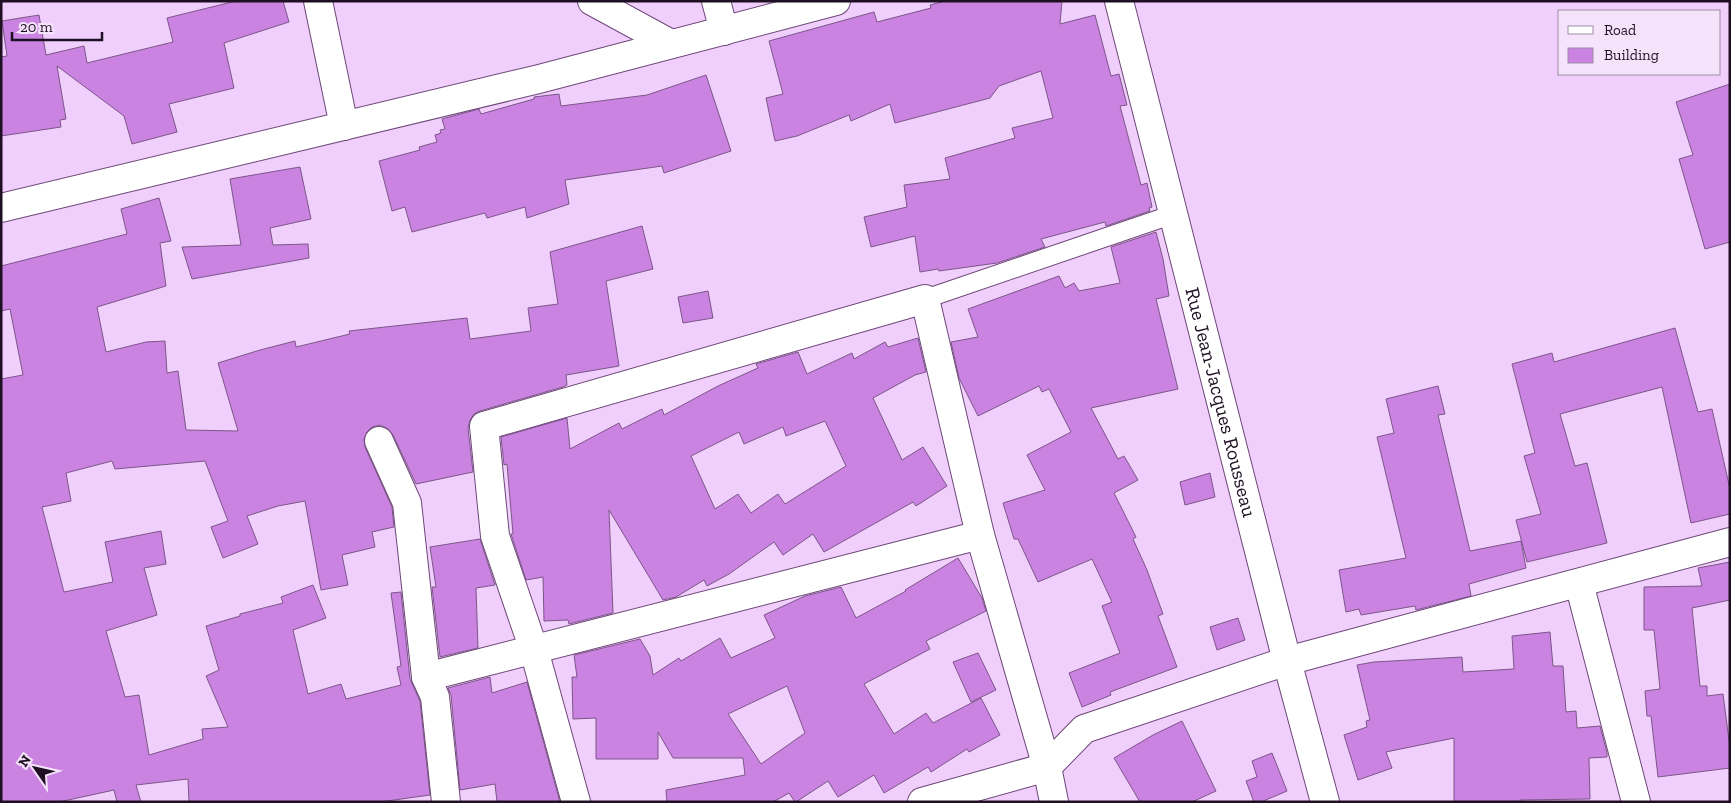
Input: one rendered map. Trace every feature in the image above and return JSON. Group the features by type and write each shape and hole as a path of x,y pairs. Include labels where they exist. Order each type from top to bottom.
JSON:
{"street":[{"path":"318,1 344,126"},
{"path":"592,1 671,44"},
{"path":"716,1 724,31"},
{"path":"1,208 539,79 836,1"},
{"name":"Rue Jean-Jacques Rousseau","path":"1120,1 1287,661 1325,802"},
{"path":"576,802 534,650 494,536 484,426 925,299 980,534 1047,767 1054,802"},
{"path":"379,441 407,503 426,677 435,697 446,802"},
{"path":"426,677 980,534"},
{"path":"922,802 1047,767 1084,729 1287,661 1730,542"},
{"path":"1579,583 1636,802"}],"lane":[{"path":"925,299 1174,214"}],"building":[{"path":"236,1 283,1 289,22 224,43 234,88 169,104 177,132 132,144 124,116 57,66 66,119 60,120 61,127 1,136 1,57 7,56 2,21 39,15 46,55 84,46 87,63 173,42 167,18"},
{"path":"945,1 1062,1 1060,24 1095,15 1111,76 1119,74 1127,105 1120,106 1141,185 1147,183 1152,207 1149,208 1150,211 1106,226 1105,222 1041,239 1045,247 997,263 939,271 938,269 920,272 915,236 871,247 864,217 907,207 904,185 950,179 945,158 1015,138 1012,128 1053,118 1041,71 999,86 990,98 895,123 890,104 851,121 849,115 797,136 775,141 766,98 783,94 769,41 874,12 877,22 931,8 930,5"},
{"path":"706,75 731,151 664,173 662,166 565,180 569,204 527,218 525,207 487,218 485,213 412,232 405,207 392,211 379,161 420,150 419,147 437,142 435,135 441,133 440,130 445,129 442,119 479,109 481,114 534,99 534,97 559,94 561,106 647,95"},
{"path":"1730,84 1730,242 1705,249 1679,159 1693,155 1676,102"},
{"path":"300,167 311,219 270,228 273,245 308,244 309,258 192,279 182,247 241,245 230,179"},
{"path":"159,198 171,241 160,243 166,286 97,307 106,352 146,342 165,341 167,373 178,371 186,430 238,431 218,363 260,350 295,341 296,347 350,334 349,331 467,318 470,339 531,331 528,308 558,304 550,252 642,226 653,269 606,281 619,366 566,375 567,385 563,387 474,414 468,428 473,472 416,484 393,435 388,429 380,425 372,427 367,432 364,439 365,447 392,507 394,527 372,532 375,547 342,555 348,585 321,590 305,501 278,506 247,516 258,544 223,558 211,527 228,521 205,461 115,469 112,461 66,473 71,501 42,507 64,592 113,582 105,542 161,531 166,564 144,568 157,615 106,631 125,697 139,695 149,755 203,739 202,729 228,727 206,676 219,670 206,626 240,616 240,614 283,603 281,597 313,585 326,618 293,630 308,694 341,684 346,699 401,685 397,667 401,666 391,593 401,592 410,679 420,701 430,795 380,802 189,802 188,779 136,785 141,802 117,802 114,790 59,802 1,802 1,379 23,375 10,309 1,311 1,266 127,234 121,209"},
{"path":"1156,232 1169,296 1156,299 1178,389 1091,408 1118,459 1124,456 1138,480 1114,493 1136,537 1133,539 1163,614 1158,616 1177,667 1110,692 1111,695 1082,707 1069,673 1120,653 1102,606 1112,602 1092,559 1038,582 1018,539 1014,539 1003,503 1045,490 1027,455 1071,432 1049,389 1042,392 1039,386 978,416 959,378 951,342 978,337 968,309 1059,276 1065,288 1074,283 1079,291 1120,283 1111,247"},
{"path":"708,291 713,318 683,323 678,297"},
{"path":"1675,328 1698,412 1712,409 1730,489 1730,514 1691,523 1662,387 1560,414 1575,466 1587,463 1607,543 1527,562 1516,520 1541,514 1524,456 1535,453 1512,364 1552,353 1554,362"},
{"path":"918,338 926,372 915,375 873,398 902,460 923,447 947,486 916,506 913,502 824,552 813,534 783,555 774,542 729,574 707,586 704,580 676,597 663,600 609,510 613,613 569,624 568,620 544,621 543,577 526,580 511,534 513,534 507,464 504,465 501,437 567,418 570,449 619,423 622,429 662,409 664,415 718,386 758,368 756,364 798,352 807,374 852,353 854,359 885,342 888,347","holes":["825,421 846,466 785,504 778,494 751,513 738,494 715,509 691,456 739,432 744,444 783,427 786,436"]},
{"path":"1438,386 1445,414 1438,415 1470,551 1521,541 1526,568 1469,584 1471,596 1416,610 1415,606 1361,615 1359,609 1346,612 1339,570 1406,558 1377,437 1394,433 1386,399"},
{"path":"1210,473 1215,497 1185,505 1180,482"},
{"path":"480,539 495,585 476,588 478,648 440,657 432,587 436,587 430,547"},
{"path":"958,558 982,598 986,611 926,641 930,649 864,684 894,734 926,713 933,723 981,698 1000,735 969,752 967,749 931,772 928,767 884,793 874,775 838,797 828,781 796,802 789,793 773,802 667,802 666,790 745,775 743,758 673,758 658,732 658,759 596,759 596,718 573,719 572,677 577,677 574,655 640,639 650,656 653,675 679,658 681,661 720,638 731,658 775,638 764,615 805,596 841,587 856,618","holes":["787,686 805,733 761,764 728,714"]},
{"path":"1730,562 1730,600 1692,608 1700,686 1707,686 1707,696 1723,694 1730,748 1730,768 1658,777 1651,716 1647,716 1645,691 1660,689 1654,630 1644,630 1644,587 1702,586 1698,568"},
{"path":"1238,618 1245,640 1217,650 1210,627"},
{"path":"1550,632 1553,666 1563,666 1566,712 1576,711 1577,728 1600,726 1607,753 1607,757 1589,758 1590,799 1454,802 1454,738 1386,752 1392,768 1358,780 1344,735 1367,727 1366,721 1370,720 1357,665 1374,662 1462,657 1463,672 1514,669 1512,636"},
{"path":"978,653 996,690 971,702 953,662"},
{"path":"490,677 492,693 527,682 560,802 497,802 495,784 460,790 451,695 448,688"},
{"path":"1182,721 1216,791 1192,802 1140,802 1114,758 1153,735"},
{"path":"1272,753 1287,791 1261,802 1254,802 1246,781 1257,777 1252,761"}]}
